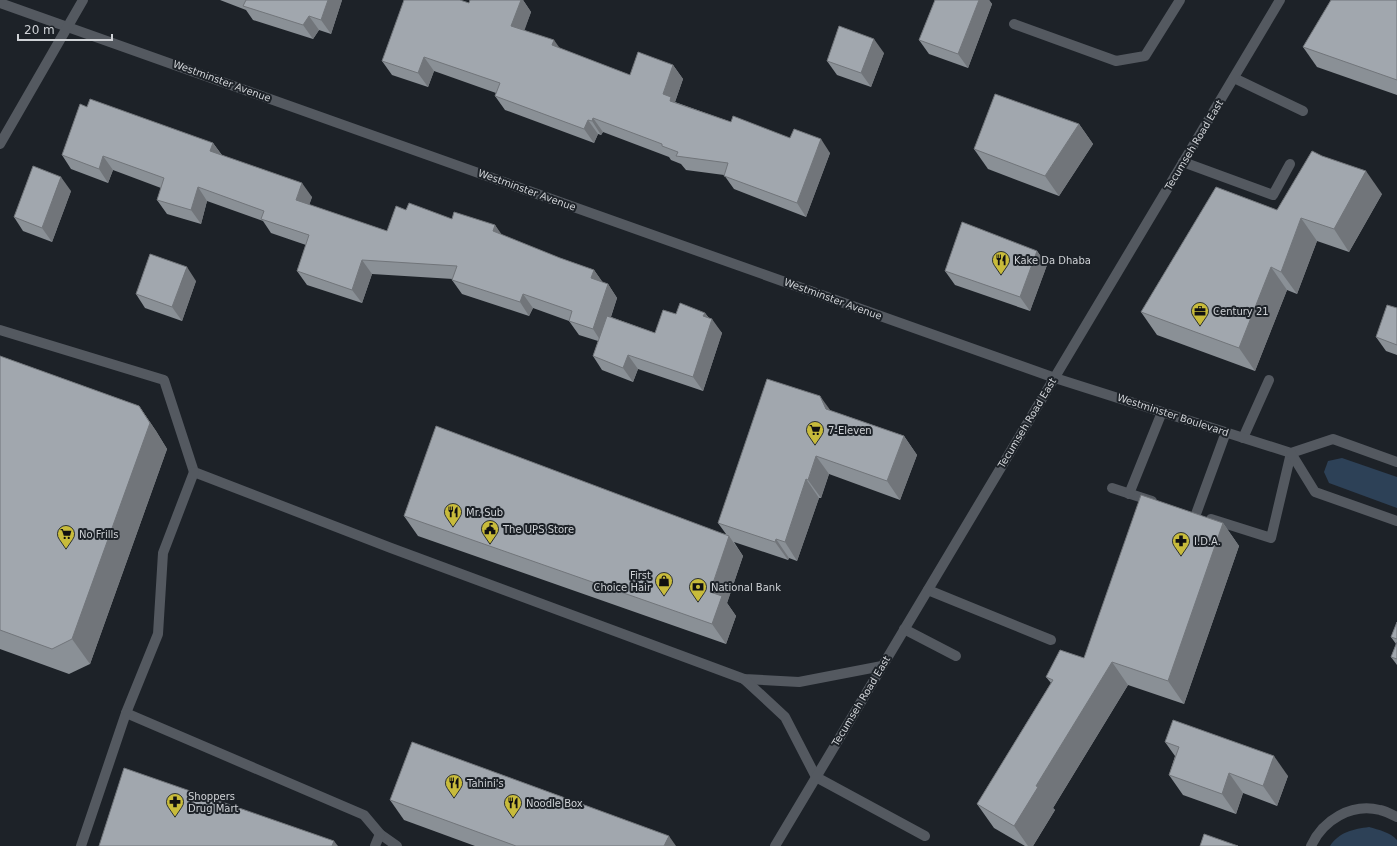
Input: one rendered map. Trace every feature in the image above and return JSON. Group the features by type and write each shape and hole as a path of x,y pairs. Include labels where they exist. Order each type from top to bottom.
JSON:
{"street":[{"path":"0,144 83,0"},
{"path":"1014,24 1116,60 1146,56 1180,0"},
{"name":"Tecumseh Road East","path":"775,846 1280,0"},
{"name":"Westminster Avenue","path":"0,2 1055,378"},
{"path":"1234,78 1303,111"},
{"path":"1183,162 1273,195 1290,164"},
{"path":"0,330 164,380 194,472 163,553 158,634 126,714 81,846"},
{"name":"Westminster Boulevard","path":"1055,378 1291,453"},
{"path":"1243,438 1269,380"},
{"path":"1130,494 1162,412"},
{"path":"1226,432 1192,513 1271,538 1291,453"},
{"path":"1291,453 1333,439 1397,462"},
{"path":"1291,453 1315,492 1397,521"},
{"path":"194,472 392,548 744,678 799,682 882,666"},
{"path":"1112,488 1159,503"},
{"path":"928,590 1051,640"},
{"path":"904,629 956,656"},
{"path":"744,678 784,717 816,777 925,836"},
{"path":"126,714 364,816 380,834 397,846"},
{"path":"1311,846 1316,836 1325,825 1330,820 1342,813 1363,808 1380,810 1397,817"},
{"path":"375,846 380,834"}],"shaded area":[{"path":"1342,458 1397,477 1397,508 1329,483 1324,472 1328,461"},
{"path":"1369,827 1391,835 1397,840 1397,846 1330,846 1342,834 1352,830"}],"building":[{"path":"246,0 328,0 321,20 309,16 303,25 243,6"},
{"path":"404,0 460,0 469,3 470,0 521,0 511,26 554,40 552,45 630,75 638,52 673,65 663,94 671,97 670,101 731,122 733,116 790,138 794,129 821,139 797,203 724,176 728,163 676,156 678,152 662,146 662,144 593,118 592,121 588,120 584,129 495,96 500,83 424,57 418,73 382,61"},
{"path":"935,0 979,0 958,54 919,40"},
{"path":"1331,0 1397,0 1397,80 1303,47"},
{"path":"839,26 874,39 861,73 827,61"},
{"path":"995,94 1079,124 1045,176 974,149"},
{"path":"90,99 213,143 210,151 302,183 296,200 387,231 396,206 406,210 409,203 452,219 454,212 495,225 493,231 594,270 591,278 608,284 593,329 569,321 572,311 523,294 520,302 452,280 457,266 362,260 352,290 297,271 309,235 261,219 264,211 198,187 191,210 157,200 164,178 103,156 99,169 62,155 80,104 87,107"},
{"path":"1312,151 1322,156 1366,171 1334,229 1301,218 1281,272 1271,267 1239,348 1141,312 1216,187 1277,210"},
{"path":"33,166 61,177 42,228 14,217"},
{"name":"Kake Da Dhaba","path":"962,222 1037,251 1020,297 945,271"},
{"path":"150,254 187,267 172,307 136,294"},
{"path":"680,303 705,313 703,316 712,319 693,377 628,355 623,368 593,356 607,316 655,333 663,310 676,314"},
{"path":"1387,305 1397,308 1397,345 1376,337"},
{"name":"No Frills","path":"0,356 139,406 150,423 72,639 52,649 0,630"},
{"path":"767,379 820,396 826,409 904,436 887,481 816,456 808,480 806,479 785,542 776,539 775,542 718,523"},
{"path":"436,426 729,536 710,592 722,596 712,624 404,516"},
{"path":"1141,495 1223,523 1168,681 1112,662 1036,786 1038,787 1014,826 977,804 1053,680 1046,677 1060,650 1084,658"},
{"path":"1397,622 1397,639 1391,637"},
{"path":"1397,642 1397,659 1391,657"},
{"path":"1173,720 1274,756 1263,786 1229,773 1222,794 1169,775 1179,747 1165,742"},
{"path":"412,742 669,836 664,846 516,846 390,800"},
{"path":"124,768 334,841 332,846 99,846"},
{"path":"1204,834 1238,846 1200,846"}],"place":[{"name":"Kake Da Dhaba","path":"1001,275"},
{"name":"Century 21","path":"1200,326"},
{"name":"7-Eleven","path":"815,445"},
{"name":"Mr. Sub","path":"453,527"},
{"name":"The UPS Store","path":"490,544"},
{"name":"No Frills","path":"66,549"},
{"name":"I.D.A.","path":"1181,556"},
{"name":"First Choice Hair","path":"664,596"},
{"name":"National Bank","path":"698,602"},
{"name":"Tahini's","path":"454,798"},
{"name":"Shoppers Drug Mart","path":"175,817"},
{"name":"Noodle Box","path":"513,818"}]}
